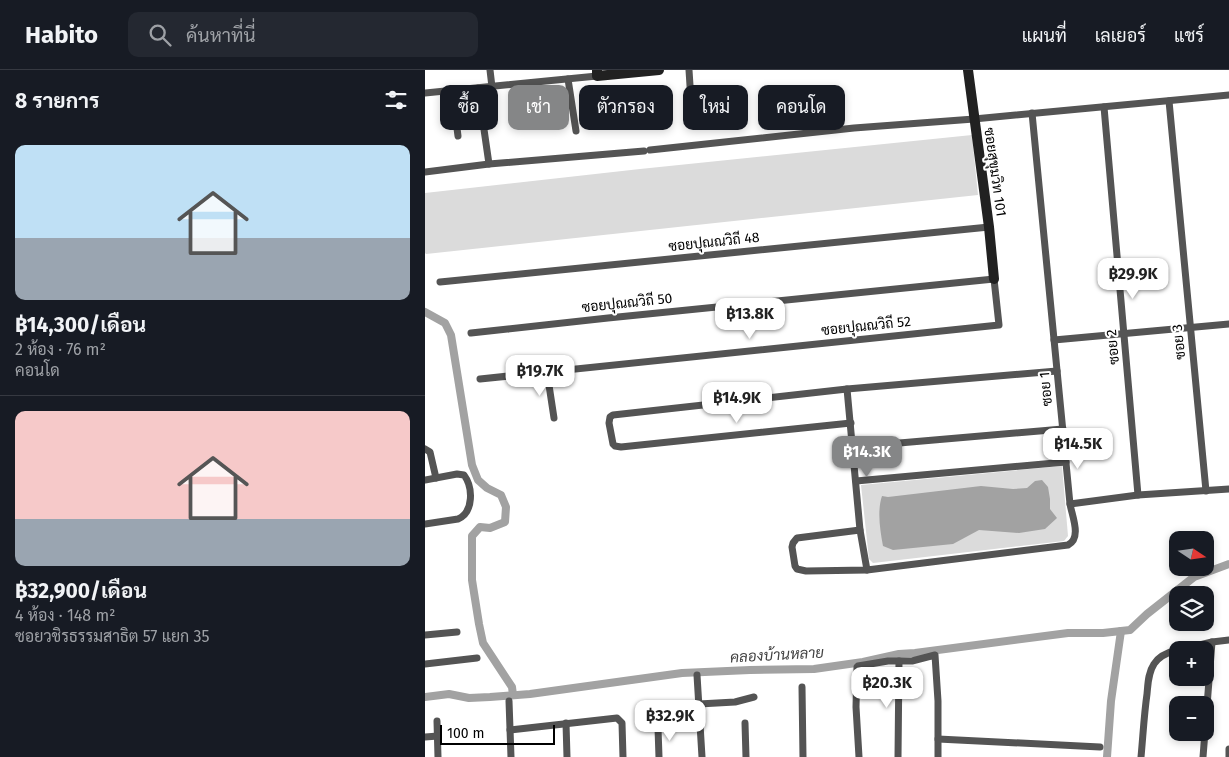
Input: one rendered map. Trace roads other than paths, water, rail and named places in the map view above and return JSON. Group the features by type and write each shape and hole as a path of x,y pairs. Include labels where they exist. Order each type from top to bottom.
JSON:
{"street":[{"path":"490,70 492,85"},
{"path":"498,86 568,79 597,73 659,70"},
{"path":"689,70 690,85"},
{"name":"ซอยสุขุมวิท 101","path":"967,70 989,227 994,279"},
{"path":"568,79 576,131"},
{"path":"425,93 440,91"},
{"path":"425,172 854,128 974,119 1229,95"},
{"name":"ซอย 3","path":"1169,100 1206,491"},
{"name":"ซอย 2","path":"1104,106 1139,495"},
{"name":"ซอย 1","path":"860,530 800,537 794,540 792,547 795,566 806,572 867,570 1068,545 1073,543 1075,539 1070,504 1033,113"},
{"path":"457,130 458,136"},
{"path":"484,130 489,164"},
{"name":"ซอยปุณณวิถี 48","path":"441,282 989,227"},
{"name":"ซอยปุณณวิถี 50","path":"471,333 994,279"},
{"name":"ซอยปุณณวิถี 52","path":"479,379 999,325 994,279"},
{"path":"1054,340 1229,324"},
{"path":"851,424 621,447 613,444 609,423 610,417 613,415 847,389 1057,371"},
{"path":"547,372 554,418"},
{"path":"847,389 860,530 867,570"},
{"path":"853,447 1063,429"},
{"path":"425,448 430,452 436,478"},
{"path":"856,481 1066,462"},
{"path":"425,480 457,474 464,476 469,482 470,501 467,512 463,517 425,524"},
{"path":"1070,504 1139,495 1229,489"},
{"path":"425,635 457,632"},
{"path":"1214,642 1229,640"},
{"path":"1141,757 1150,671 1155,662 1169,653"},
{"path":"859,757 856,707 857,667 888,661 912,661 935,655 938,701 938,757"},
{"path":"425,664 477,658"},
{"path":"898,757 899,662"},
{"path":"697,675 702,757"},
{"path":"1203,757 1209,686"},
{"path":"802,687 803,757"},
{"path":"699,704 735,702 754,697"},
{"path":"509,701 511,757"},
{"path":"510,730 615,718 619,719 622,723 623,757"},
{"path":"437,721 438,757"},
{"path":"566,723 567,757"},
{"path":"745,723 746,757"},
{"path":"658,728 659,757"},
{"path":"425,737 438,736"},
{"path":"939,739 1100,748"},
{"path":"1229,749 1229,757"}],"waterway":[{"path":"425,312 445,323 451,335 472,465 478,480 487,488 501,495 506,507 505,522 490,528 480,527 472,536 472,580 483,643 512,687 513,695"},
{"name":"คลองบ้านหลาย","path":"425,697 449,694 469,698 530,694 682,673 814,669 863,662 899,654 1068,633 1103,633 1130,630 1194,577 1229,564"},
{"path":"1107,757 1111,701 1121,631"}]}
